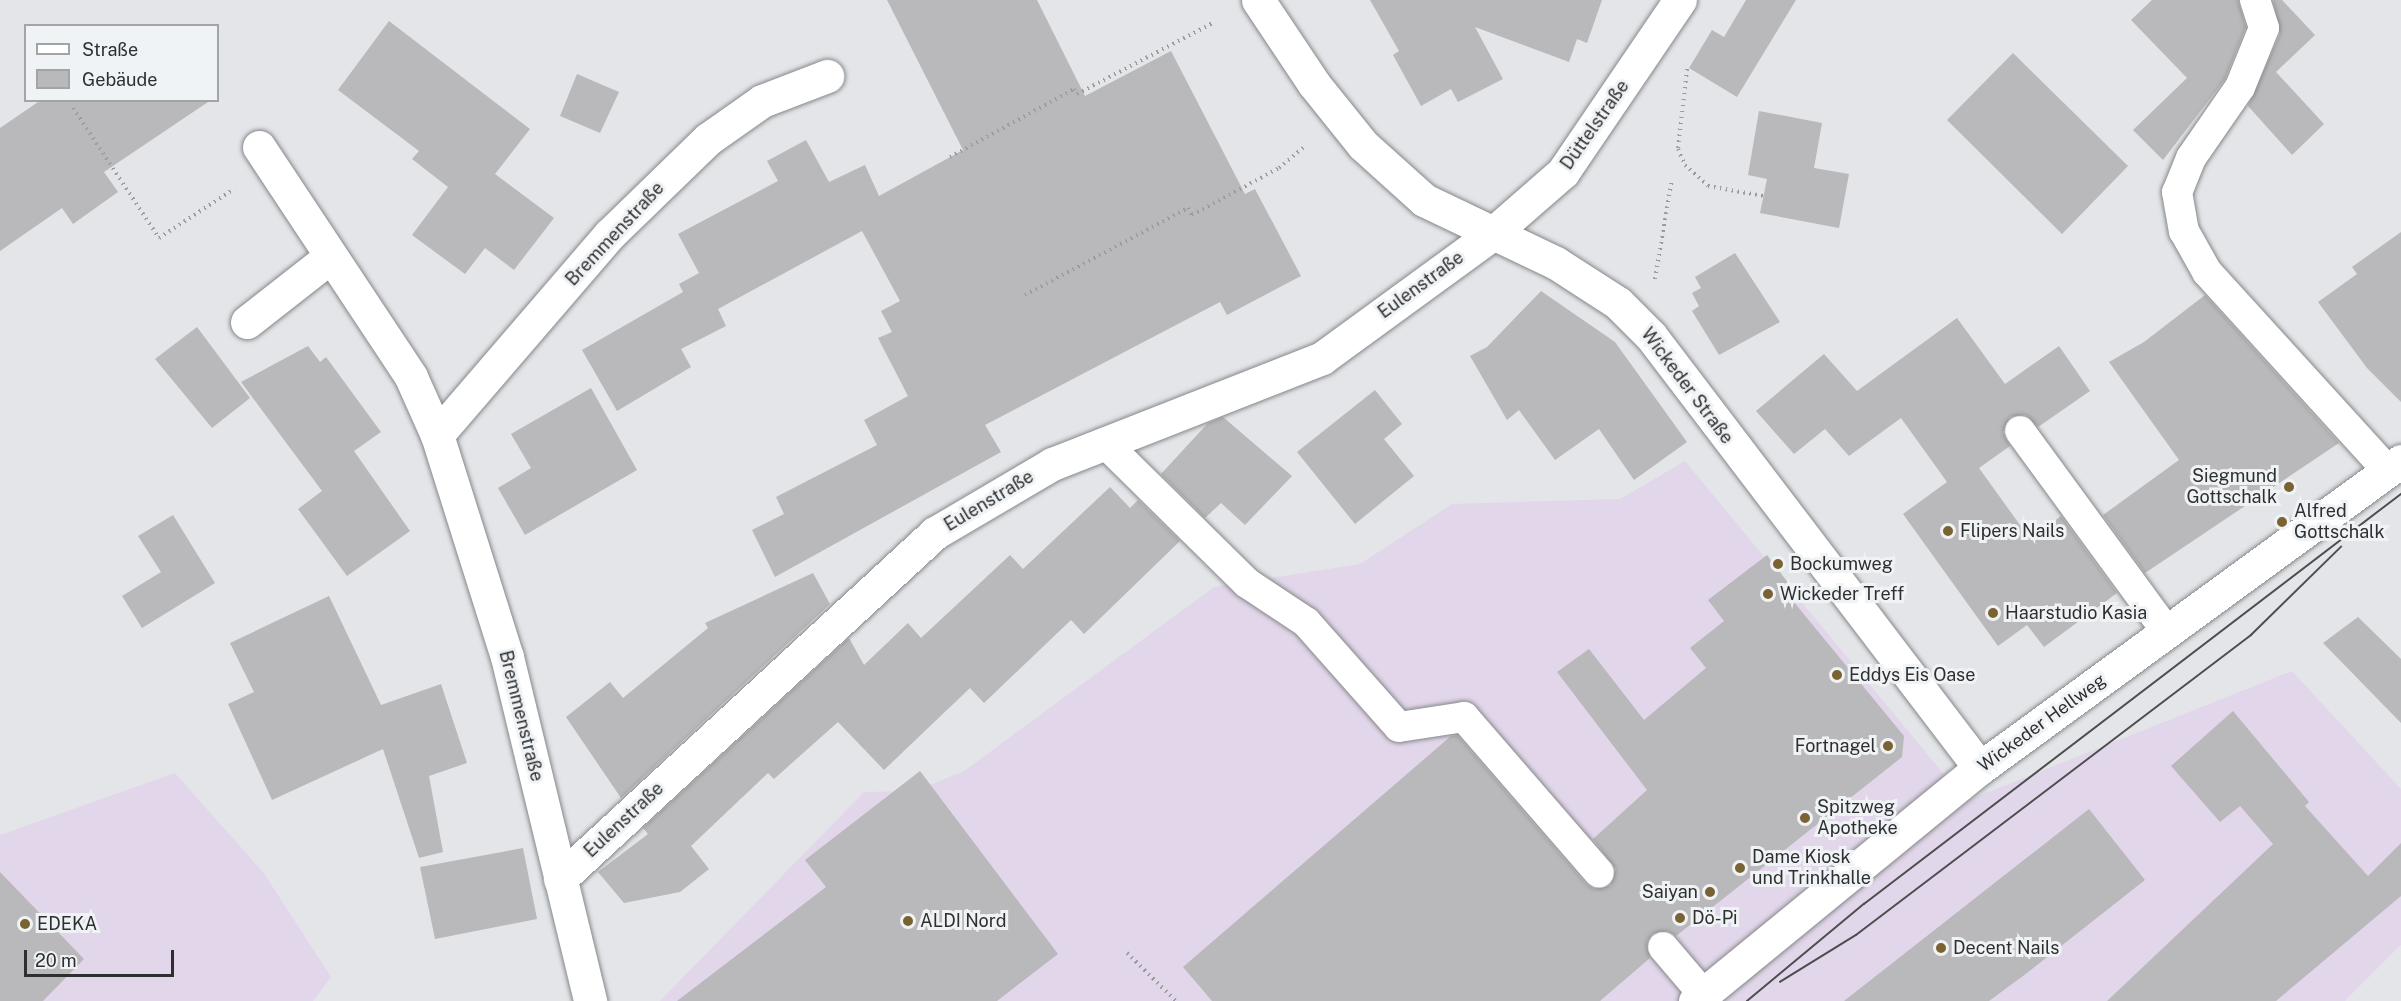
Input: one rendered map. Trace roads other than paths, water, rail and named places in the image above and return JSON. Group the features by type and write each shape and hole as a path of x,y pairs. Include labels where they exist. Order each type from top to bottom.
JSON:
{"street":[{"name":"Wickeder Straße","path":"1258,0 1314,84 1363,145 1424,200 1491,234 1556,263 1618,303 1651,336 1980,768"},
{"name":"Düttelstraße","path":"1491,234 1563,172 1680,0"},
{"name":"Bremmenstraße","path":"437,435 609,235 708,139 762,100 826,76"},
{"name":"Bremmenstraße","path":"265,156 411,377 437,435 507,657 590,1001"},
{"name":"Eulenstraße","path":"560,879 935,533 1052,464 1322,358 1491,234"},
{"path":"247,322 330,257"},
{"name":"Wickeder Hellweg","path":"1699,998 1980,768 2394,466"}],"lane":[{"path":"2255,0 2264,28 2240,87 2192,158 2177,192 2184,231 2207,272 2394,466"},
{"path":"2020,430 2167,632"},
{"path":"1105,443 1247,583 1306,622 1399,727 1464,717 1599,873"},
{"path":"1663,947 1699,998"}],"tram line":[{"path":"1747,1001 1864,904 2401,494"},
{"path":"1780,982 1856,935 2251,635 2341,547"}],"place":[{"name":"Siegmund Gottschalk","path":"2289,487"},
{"name":"Alfred Gottschalk","path":"2282,522"},
{"name":"Flipers Nails","path":"1948,531"},
{"name":"Bockumweg","path":"1778,564"},
{"name":"Wickeder Treff","path":"1768,594"},
{"name":"Haarstudio Kasia","path":"1993,613"},
{"name":"Eddys Eis Oase","path":"1837,675"},
{"name":"Fortnagel","path":"1888,746"},
{"name":"Spitzweg Apotheke","path":"1805,818"},
{"name":"Dame Kiosk und Trinkhalle","path":"1740,868"},
{"name":"Saiyan","path":"1710,892"},
{"name":"Dö-Pi","path":"1680,918"},
{"name":"ALDI Nord","path":"908,921"},
{"name":"EDEKA","path":"25,924"},
{"name":"Decent Nails","path":"1941,948"}]}
